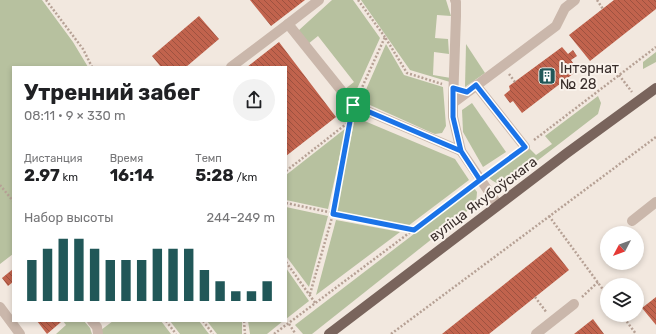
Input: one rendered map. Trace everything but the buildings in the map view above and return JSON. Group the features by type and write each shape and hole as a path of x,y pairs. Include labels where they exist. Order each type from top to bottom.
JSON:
{"main road":[{"name":"вуліца Якубоўскага","path":"328,334 656,88"}],"lane":[{"path":"232,66 319,0"},
{"path":"455,0 456,16 453,117 461,151 498,205"},
{"path":"453,103 556,26 565,8 575,0"},
{"path":"288,24 353,105 461,151"},
{"path":"476,85 525,147"},
{"path":"632,222 656,202"},
{"path":"536,334 574,304"},
{"path":"0,307 20,334"},
{"path":"93,322 97,327 98,334"}],"path":[{"path":"46,0 83,49 92,66"},
{"path":"358,0 385,37 407,73 453,88"},
{"path":"596,0 603,9"},
{"path":"310,294 333,214 353,105 385,37"},
{"path":"274,334 525,147 656,47"},
{"path":"619,75 638,101"},
{"path":"287,170 350,121"},
{"path":"391,334 656,137"},
{"path":"0,185 12,201"},
{"path":"287,203 414,230"},
{"path":"549,216 600,285"},
{"path":"287,263 316,304"},
{"path":"574,304 598,282"},
{"path":"535,297 553,321"},
{"path":"167,322 176,334"},
{"path":"204,322 213,334"},
{"path":"244,322 245,334"},
{"path":"627,322 636,334"},
{"path":"289,324 295,333"}],"green space":[{"path":"0,0 42,0 73,42 87,66 12,66 12,255 0,264"},
{"path":"332,0 353,0 380,38 352,100 345,89 354,82 318,36 308,44 298,31"},
{"path":"361,0 446,0 451,16 437,15 435,38 448,39 449,54 434,52 433,75 451,78 450,82 410,70"},
{"path":"386,44 404,75 443,87 446,126 442,133 435,134 361,101"},
{"path":"466,44 485,73 465,87"},
{"path":"656,52 656,62 643,69 643,62"},
{"path":"598,96 601,103 598,114 511,181 499,184 489,178 529,148 536,155 552,144 545,136"},
{"path":"472,103 506,152 483,167 463,132 462,110"},
{"path":"355,117 455,159 469,180 408,226 336,211"},
{"path":"346,128 328,209 287,200 287,174"},
{"path":"474,188 477,192 476,204 312,334 303,334 295,325"},
{"path":"287,207 328,216 309,287 287,257"},
{"path":"336,220 400,232 316,295"},
{"path":"287,269 309,301 287,318"},
{"path":"64,322 85,322 90,328 92,334 56,334 66,325"},
{"path":"112,322 162,322 171,334 102,334 101,330"},
{"path":"171,322 200,322 209,334 180,334"},
{"path":"208,322 242,322 242,334 217,334"},
{"path":"248,322 282,322 267,334 250,334"}],"place":[{"name":"Інтэрнат № 28","path":"547,76"}],"route":[{"path":"353,105 333,214 414,230 480,180 461,151 453,117 453,88 467,92 476,85 525,147 480,180 461,151 353,105"}]}
